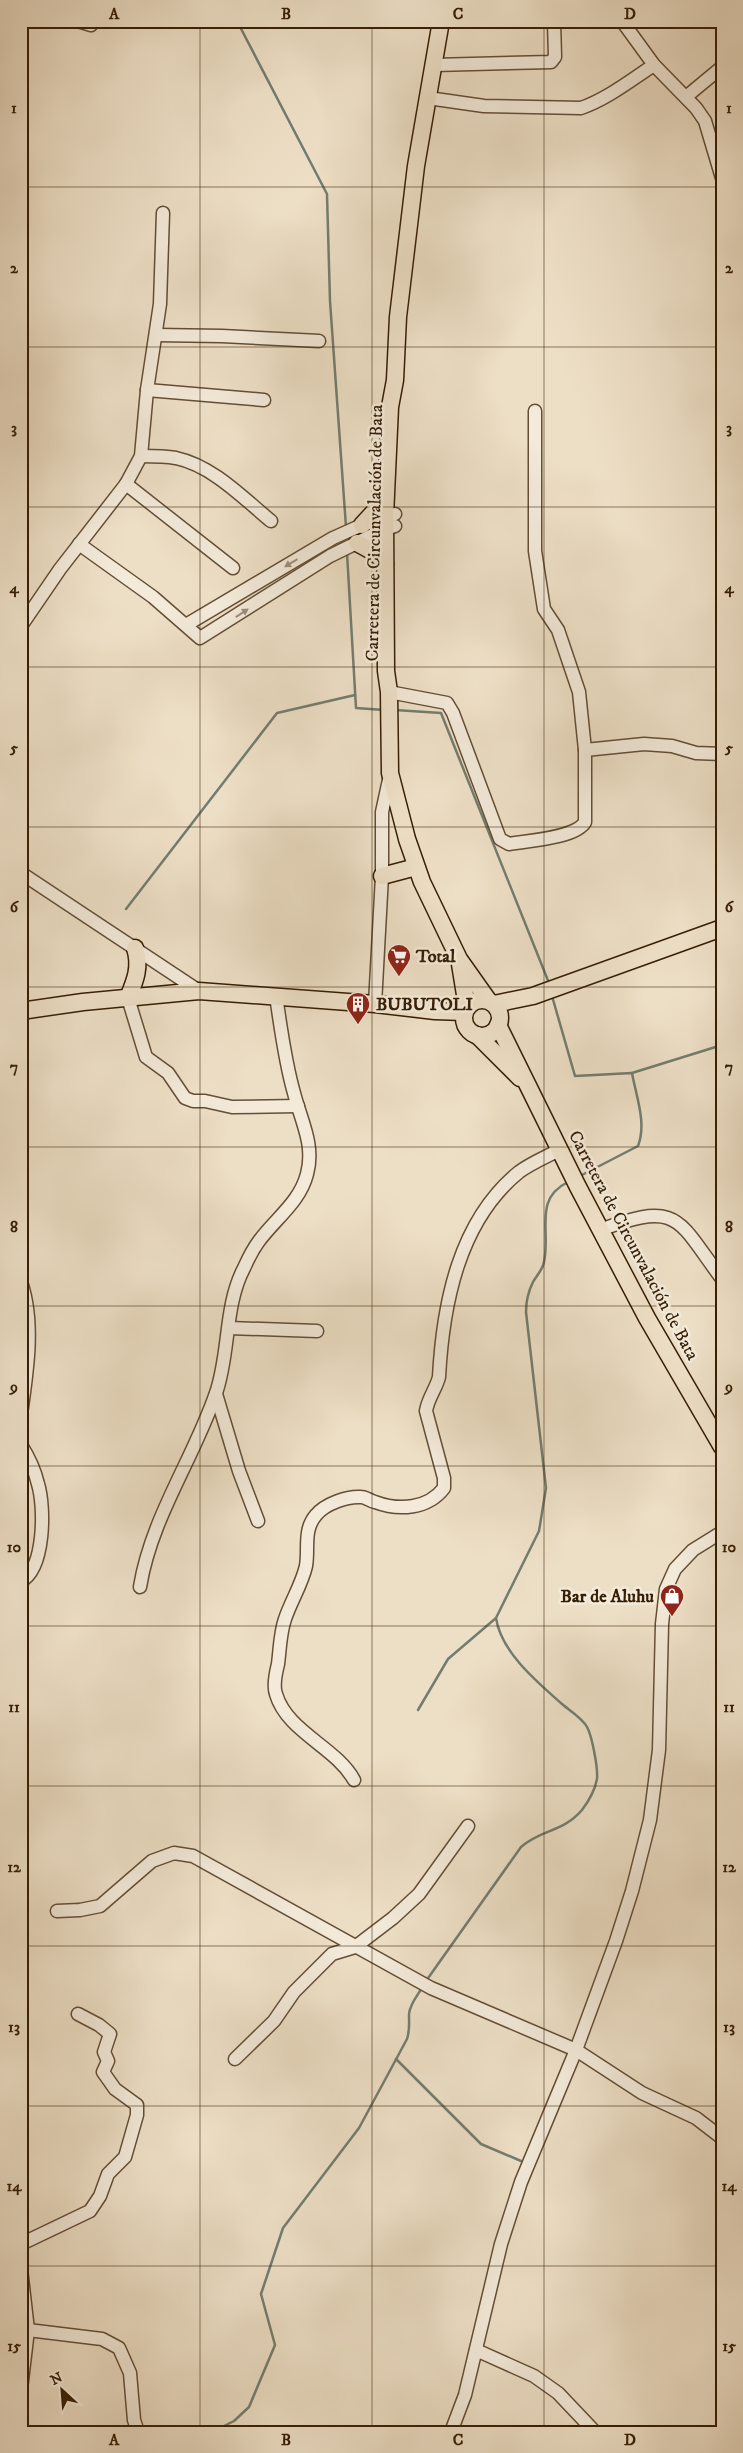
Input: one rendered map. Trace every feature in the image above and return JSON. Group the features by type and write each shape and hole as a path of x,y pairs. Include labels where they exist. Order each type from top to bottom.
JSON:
{"main road":[{"name":"Carretera de Circunvalación de Bata","path":"389,692 386,672 385,564 397,410 394,380 398,317 416,166 441,21"},
{"name":"Carretera de Circunvalación de Bata","path":"389,517 392,672 389,692 390,773 416,867 459,960 491,1002"},
{"path":"385,564 358,534 389,517"},
{"path":"382,876 416,867"},
{"path":"465,1014 476,1000 491,1002 537,994 722,928"},
{"path":"128,998 138,970 139,958 135,948"},
{"name":"Carretera de Circunvalación de Bata","path":"459,960 465,1014"},
{"path":"21,1011 199,991 375,1004 465,1014"},
{"path":"465,1014 472,1033 477,1035 492,1033 499,1023 537,994"},
{"path":"491,1002 499,1012 499,1023"},
{"name":"Carretera de Circunvalación de Bata","path":"499,1023 567,1167 600,1230 647,1318 722,1448"},
{"name":"Carretera de Circunvalación de Bata","path":"477,1035 528,1086"}],"street":[{"path":"78,21 91,25"},
{"path":"434,65 551,62 555,57 554,21"},
{"path":"622,21 654,65 687,96 705,121 722,178"},
{"path":"428,98 484,106 580,108 620,88 654,65"},
{"path":"687,96 722,67"},
{"path":"21,626 79,544 126,484 141,456 147,390 160,304 163,213"},
{"path":"156,335 319,341"},
{"path":"147,390 264,400"},
{"path":"389,692 447,703 453,713 500,839 509,844 561,835 582,827 585,822 585,750 579,692 558,630 544,609 535,551 535,411"},
{"path":"141,456 176,458 196,466 216,476 271,521"},
{"path":"126,484 233,568"},
{"path":"79,544 153,596 200,638 206,636 330,556 358,534 389,517"},
{"path":"186,625 333,538 358,534"},
{"path":"585,750 644,744 672,746 696,753 722,754"},
{"path":"375,1004 382,876 382,812 390,773"},
{"path":"22,874 199,991"},
{"path":"140,1586 144,1564 162,1518 216,1394 225,1361 233,1298 243,1269 259,1241 283,1216 307,1174 310,1149 286,1056 276,996"},
{"path":"128,998 143,1053 168,1073 185,1098 232,1107 298,1106"},
{"path":"354,1780 343,1764 315,1742 295,1722 275,1692 284,1621 306,1566 307,1532 315,1516 324,1507 342,1501 361,1497 374,1502 406,1508 421,1505 431,1500 444,1488 444,1478 426,1410 437,1385 448,1296 466,1244 479,1218 507,1183 521,1171 559,1150"},
{"path":"600,1230 646,1215 666,1216 678,1221 692,1236 722,1279"},
{"path":"21,1282 25,1294 28,1322 21,1414"},
{"path":"229,1328 317,1331"},
{"path":"216,1394 239,1471 258,1521"},
{"path":"21,1445 38,1484 42,1518 36,1565 31,1574 21,1581"},
{"path":"451,2432 466,2395 502,2244 521,2182 576,2050 629,1899 650,1820 659,1750 662,1624 666,1589 675,1569 693,1550 722,1532"},
{"path":"235,2059 274,2021 294,1992 332,1954 355,1947 393,1918 419,1894 468,1826"},
{"path":"58,1911 80,1910 100,1906 152,1861 174,1853 193,1856 431,1988 576,2050 642,2093 696,2118 722,2138"},
{"path":"21,2244 90,2210 100,2196 108,2174 125,2157 137,2115 136,2105 115,2089 103,2072 108,2061 104,2052 110,2034 99,2025 78,2014"},
{"path":"21,2268 28,2330 21,2389"},
{"path":"28,2330 102,2339 119,2348 130,2373 134,2420 138,2432"},
{"path":"476,2350 534,2376 550,2387 595,2432"}],"waterway":[{"path":"237,21 327,194 330,301 346,527"},
{"path":"347,553 356,708 384,710"},
{"path":"126,909 277,713 355,695"},
{"path":"395,710 441,713 549,983"},
{"path":"552,996 575,1076 632,1073 640,1110 641,1128 638,1146 580,1176"},
{"path":"632,1073 722,1045"},
{"path":"426,1981 521,1847 536,1837 567,1823 582,1810 589,1800 597,1779 597,1767 588,1728 542,1686 512,1654 499,1631 496,1618 539,1531 546,1488 526,1304 531,1286 544,1262 546,1217 550,1197 557,1189 568,1182"},
{"path":"418,1710 448,1659 496,1618"},
{"path":"212,2432 234,2421 249,2407 275,2345 261,2294 283,2228 359,2128 407,2039 410,2010 422,1988"},
{"path":"396,2059 481,2144 521,2161"}],"place":[{"name":"Total","path":"399,977"},
{"name":"BUBUTOLI","path":"358,1025"},
{"name":"Bar de Aluhu","path":"672,1617"}]}
